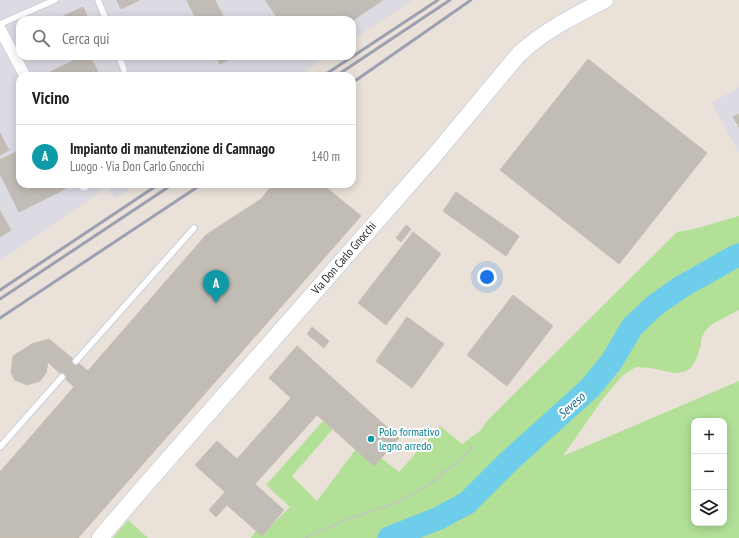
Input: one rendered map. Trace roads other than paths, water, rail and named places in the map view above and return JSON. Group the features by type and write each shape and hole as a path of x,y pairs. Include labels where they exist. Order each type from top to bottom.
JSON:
{"street":[{"name":"Via Don Carlo Gnocchi","path":"100,538 434,156 519,54 529,44 581,12 605,0"},
{"path":"0,29 16,59"},
{"path":"16,60 23,72"}],"lane":[{"path":"18,16 55,0"},
{"path":"98,0 104,16"},
{"path":"0,24 16,17"},
{"path":"120,60 124,70"},
{"path":"76,361 194,228"},
{"path":"0,447 62,377"}],"waterway":[{"name":"Seveso","path":"389,538 439,518 467,503 508,462 590,388 612,361 632,327 654,306 681,287 739,255"}],"railway":[{"path":"356,54 438,0"},
{"path":"342,72 450,0"},
{"path":"356,80 471,0"},
{"path":"329,72 347,60"},
{"path":"0,290 153,188"},
{"path":"0,299 167,188"},
{"path":"0,318 196,188"}],"place":[{"name":"Impianto di manutenzione di Camnago","path":"216,303"},
{"name":"Polo formativo legno arredo","path":"371,439"}]}
